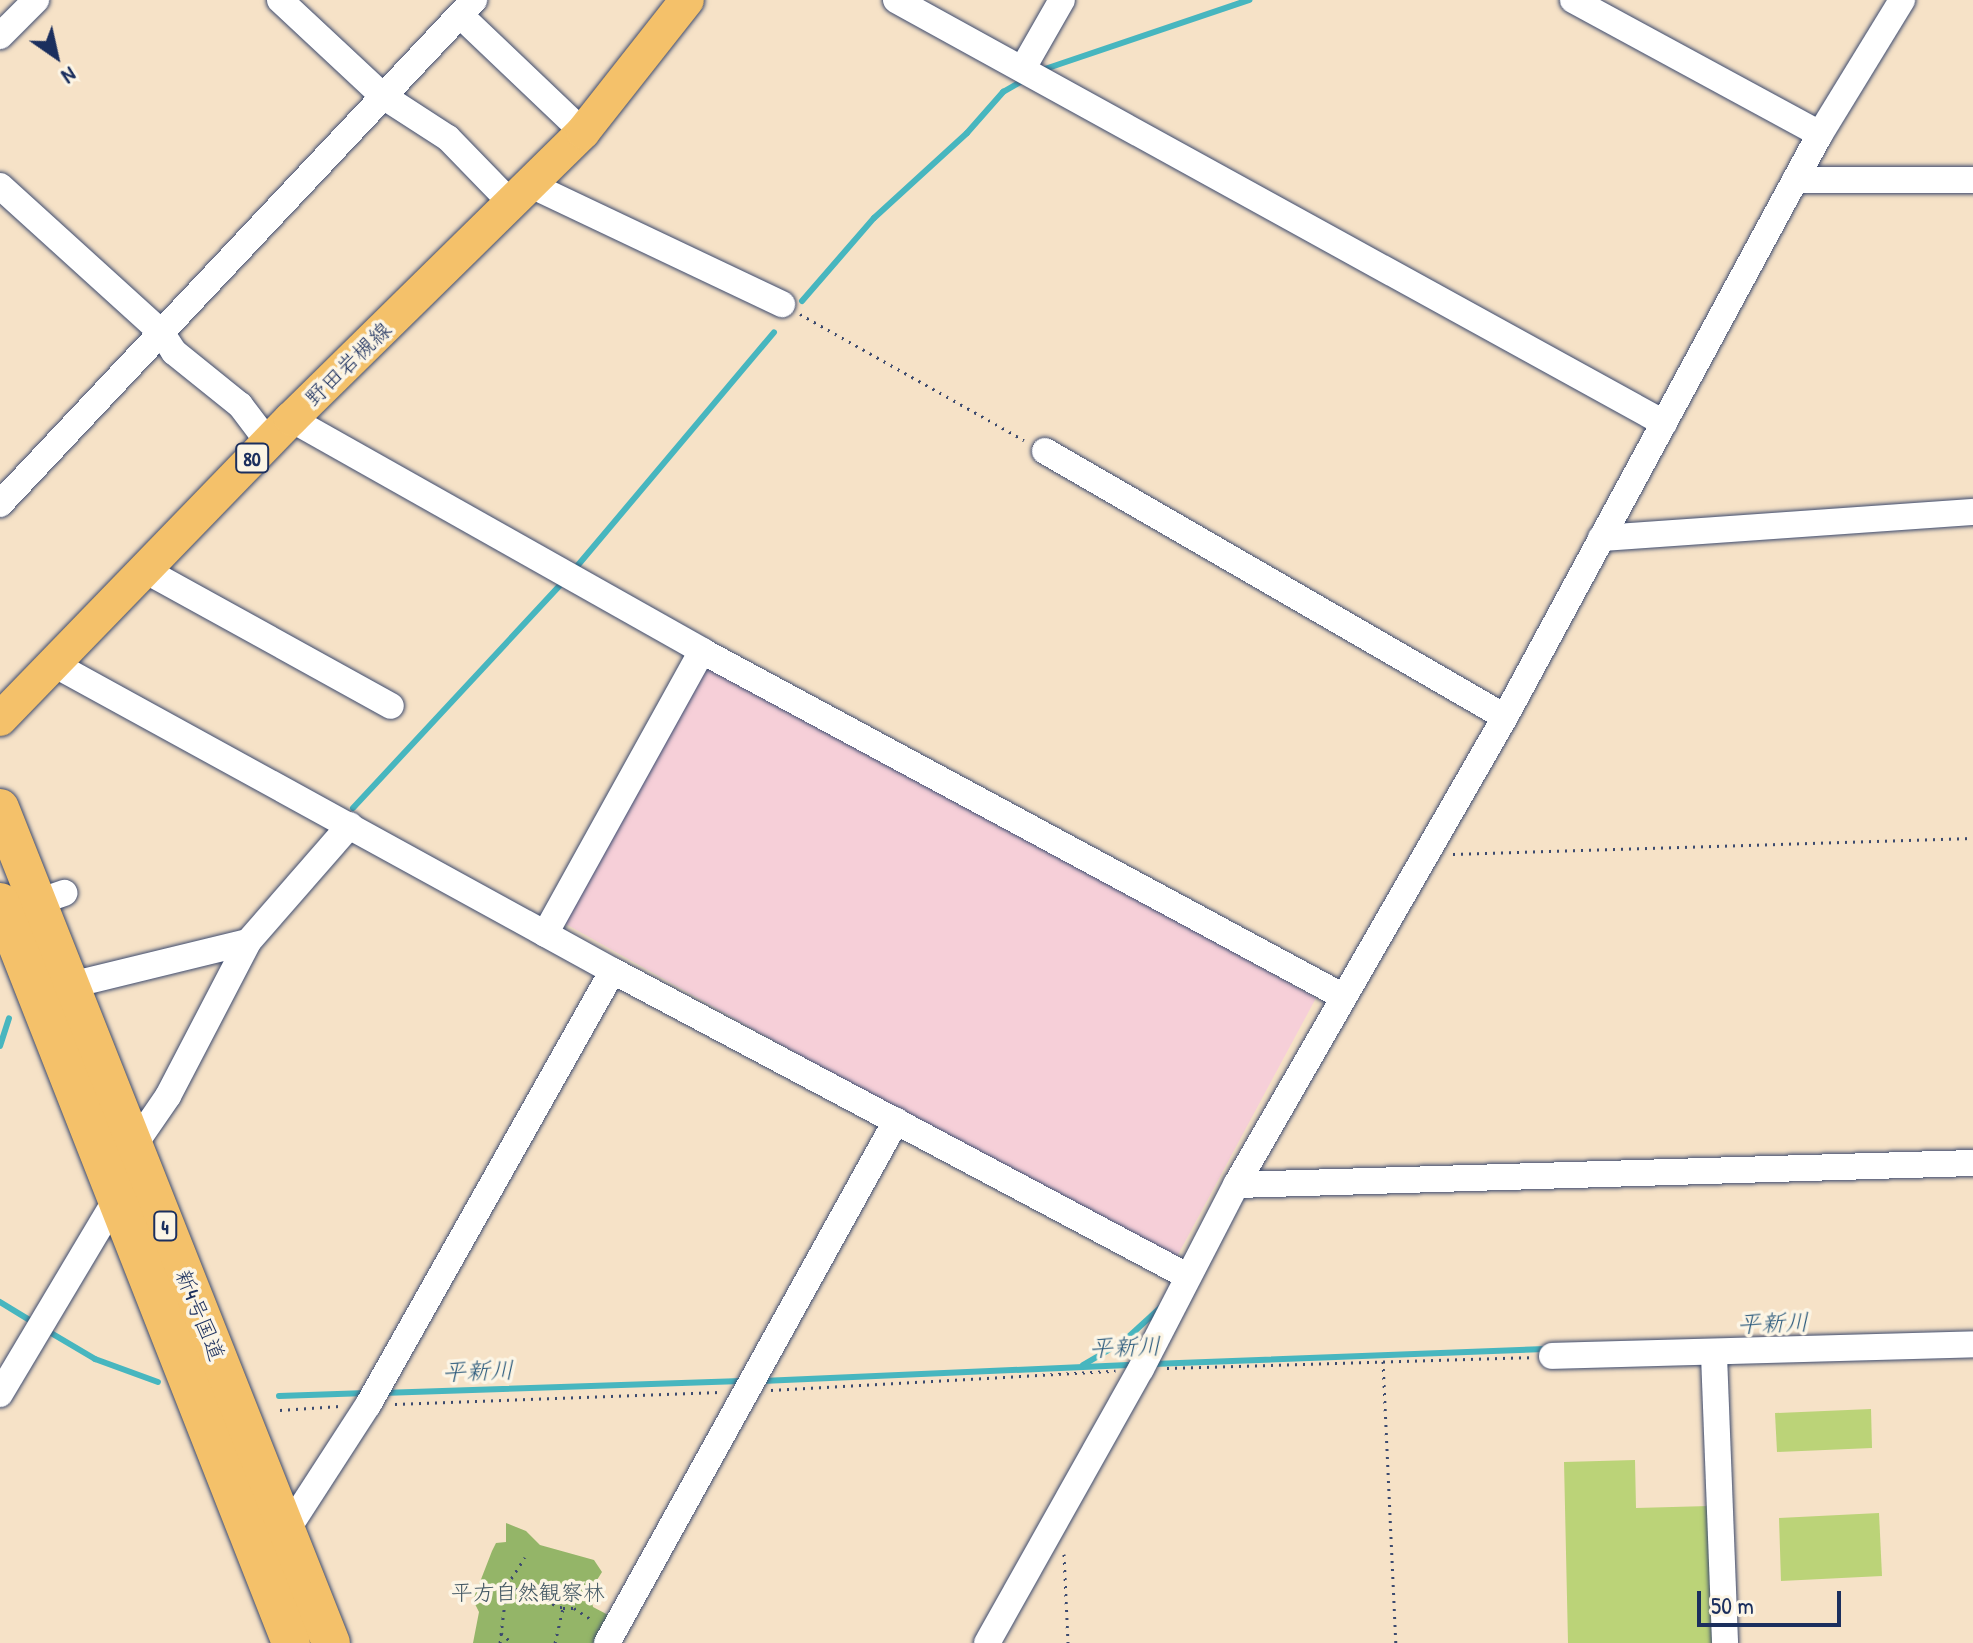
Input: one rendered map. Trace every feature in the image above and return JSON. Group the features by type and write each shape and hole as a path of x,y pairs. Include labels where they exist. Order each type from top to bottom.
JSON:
{"highway":[{"name":"新4号国道","path":"0,808 51,897 71,985 331,1643"},
{"name":"新4号国道","path":"0,902 291,1643"}],"main road":[{"name":"野田岩槻線","path":"0,719 280,431 583,132 687,0"}],"street":[{"path":"0,36 36,0"},
{"path":"280,0 383,96 448,138 522,194 782,304"},
{"path":"896,0 1664,423"},
{"path":"1023,68 1062,0"},
{"path":"1573,0 1820,134"},
{"path":"987,1643 1145,1361 1236,1185 1505,717 1820,134 1902,0"},
{"path":"2,498 467,7 583,132"},
{"path":"1795,180 1973,180"},
{"path":"0,186 161,332 174,352 240,405 280,431 569,576 702,651 1344,997"},
{"path":"1045,451 1505,717"},
{"path":"1601,538 1973,512"},
{"path":"143,569 391,706"},
{"path":"545,934 702,651"},
{"path":"52,663 613,971 1187,1276"},
{"path":"133,1147 168,1096 238,944 350,825"},
{"path":"71,985 238,944"},
{"path":"287,1530 368,1405 613,971"},
{"path":"610,1638 896,1121"},
{"path":"1236,1185 1973,1163"},
{"path":"0,1394 117,1198"},
{"path":"1552,1356 1810,1357 1973,1344"},
{"path":"1714,1355 1728,1541 1725,1643"}],"path":[{"path":"782,304 1045,451"},
{"path":"1425,855 1973,838"},
{"path":"1383,1361 1396,1643"},
{"path":"280,1410 754,1381"},
{"path":"1061,1510 1068,1643"},
{"path":"500,1643 507,1585 525,1557"},
{"path":"507,1585 563,1608 574,1608 610,1638"},
{"path":"555,1643 563,1608"},
{"path":"501,1633 512,1643"}],"shaded area":[{"path":"717,667 1316,998 1173,1264 564,923 707,669"}],"green space":[{"path":"1871,1409 1872,1448 1777,1452 1775,1413"},
{"path":"1635,1460 1636,1508 1709,1506 1712,1643 1568,1643 1564,1462"},
{"path":"1879,1513 1882,1576 1781,1581 1779,1518"},
{"name":"平方自然観察林","path":"506,1523 526,1531 540,1545 594,1560 602,1572 590,1591 593,1607 612,1617 599,1643 473,1643 479,1612 473,1600 496,1543 506,1542"}],"waterway":[{"path":"1042,70 1249,0"},
{"path":"802,301 874,218 967,133 1003,92 1022,81"},
{"path":"573,571 774,332"},
{"path":"353,808 563,582"},
{"path":"0,1046 9,1018"},
{"name":"平新川","path":"0,1302 36,1324"},
{"path":"1083,1365 1124,1341 1160,1308"},
{"name":"平新川","path":"46,1330 95,1359 158,1382"},
{"name":"平新川","path":"1153,1364 1546,1349"},
{"name":"平新川","path":"762,1381 1134,1365"},
{"name":"平新川","path":"382,1393 742,1381"},
{"name":"平新川","path":"279,1396 367,1393"}]}
